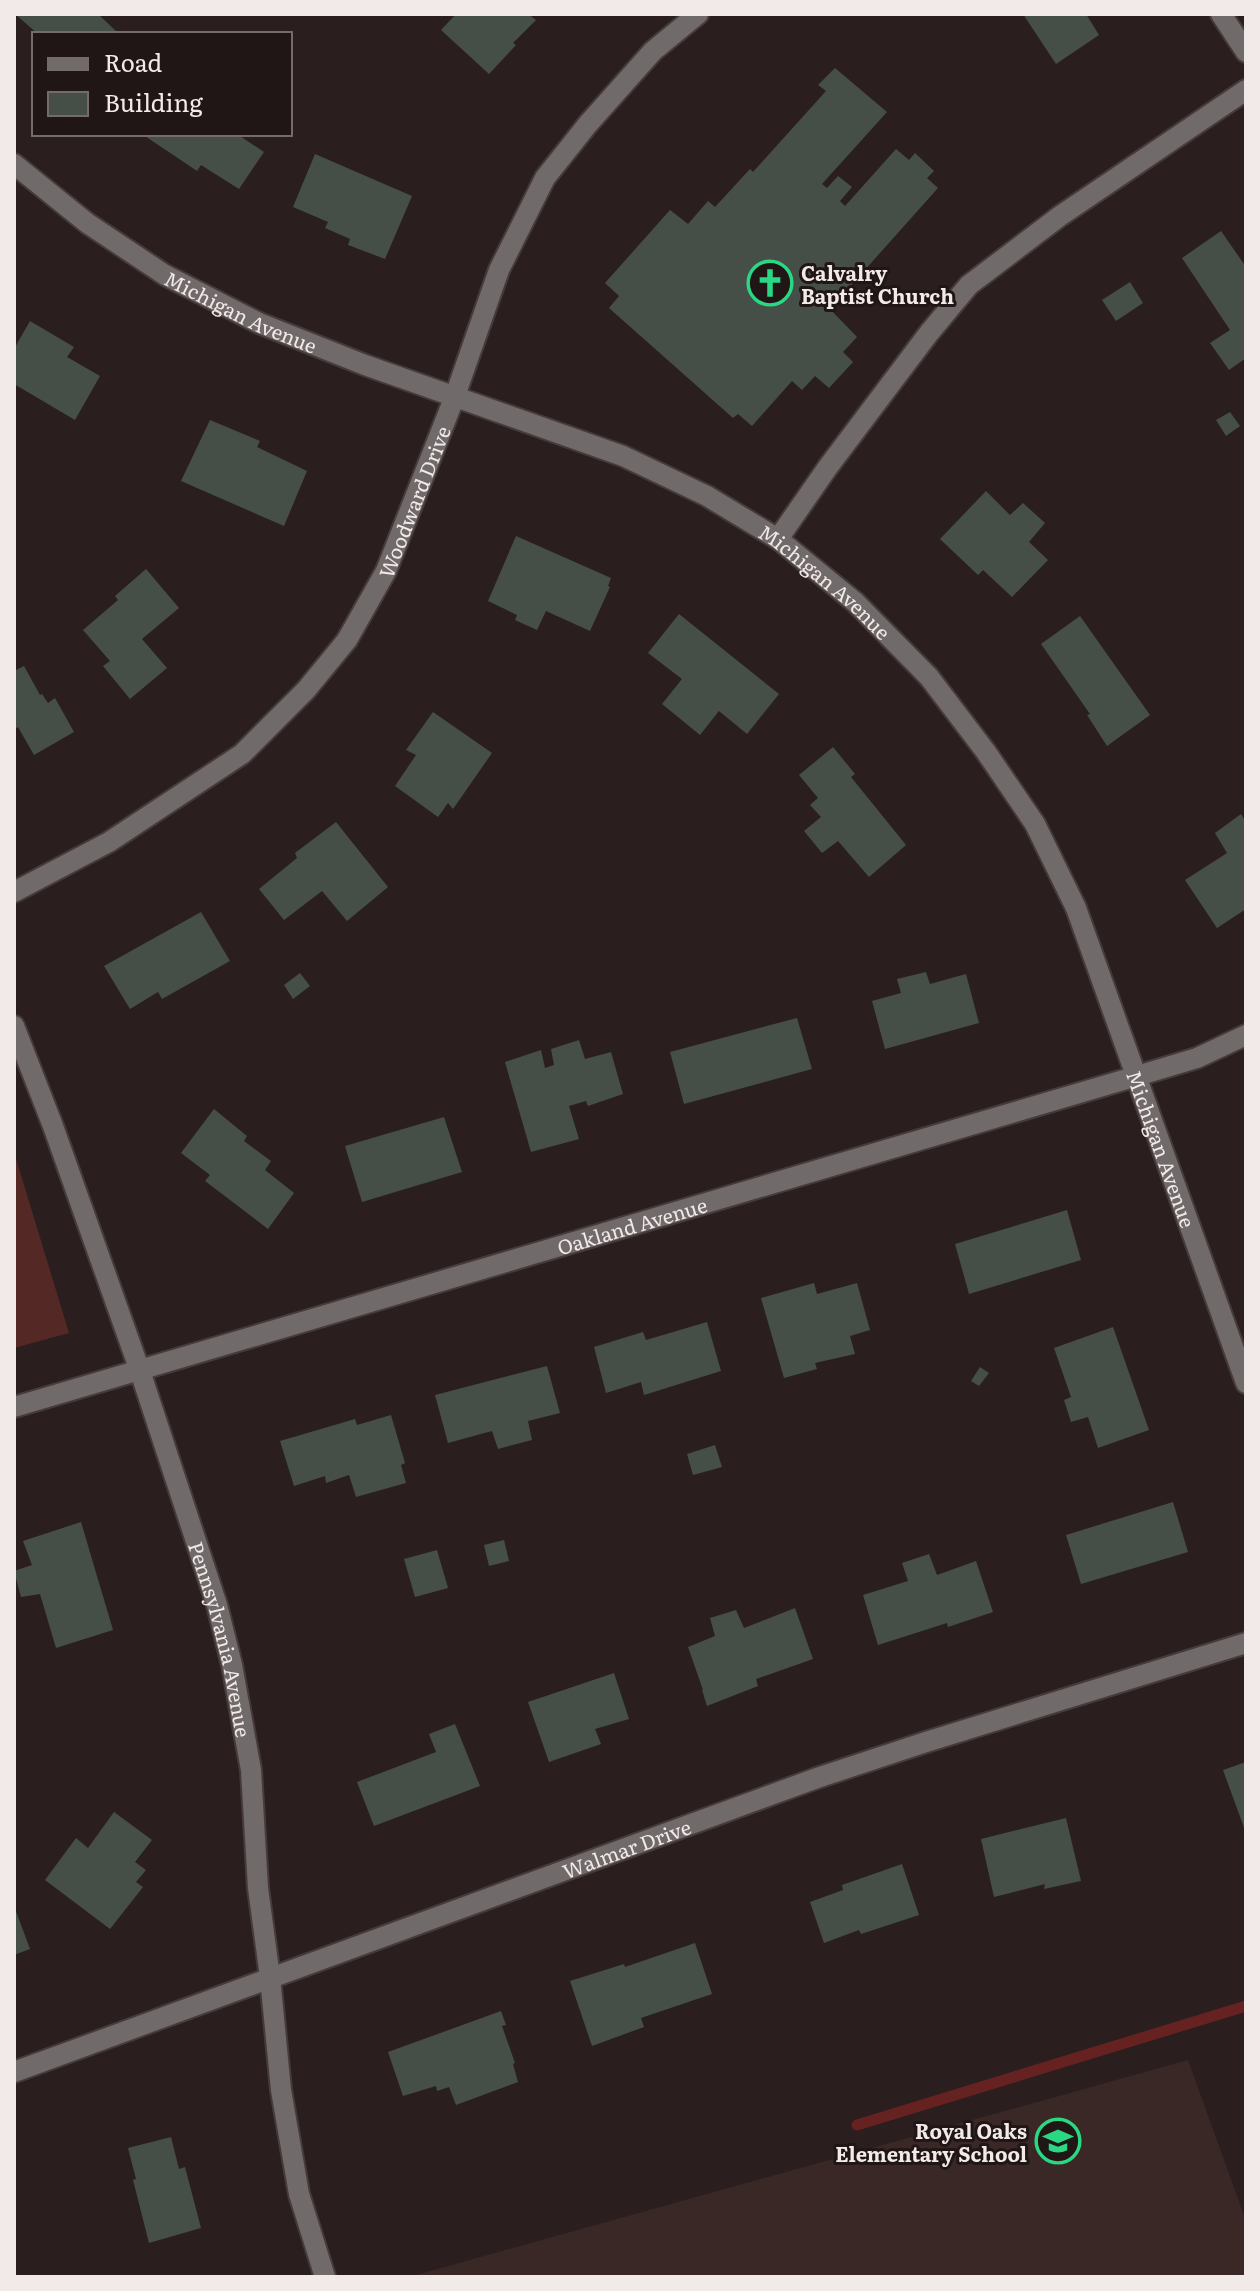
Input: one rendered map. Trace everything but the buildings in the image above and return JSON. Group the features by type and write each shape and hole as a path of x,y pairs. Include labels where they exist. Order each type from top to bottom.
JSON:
{"street":[{"name":"Woodward Drive","path":"14,892 109,842 242,754 306,690 347,640 386,571 455,396 499,270 545,178 653,51 698,14"},
{"path":"1221,14 1246,52"},
{"path":"778,539 828,467 969,285 1060,216 1246,90"},
{"name":"Michigan Avenue","path":"14,164 87,223 165,275 259,323 365,365 623,456 707,496 778,539 855,602 929,677 995,764 1035,824 1076,908 1246,1383"},
{"name":"Pennsylvania Avenue","path":"14,1026 140,1371 217,1605 232,1665 251,1770 258,1888 281,2090 299,2194 325,2277"},
{"name":"Oakland Avenue","path":"14,1407 1197,1058 1246,1035"},
{"name":"Walmar Drive","path":"14,2072 817,1778 1246,1643"}],"shaded area":[{"path":"14,1152 69,1333 14,1348"},
{"name":"Royal Oaks Elementary School","path":"1188,2060 1246,2221 1246,2277 409,2277"}],"waterway":[{"path":"857,2125 1246,2006"}],"place":[{"name":"Calvalry Baptist Church","path":"770,283"},
{"name":"Royal Oaks Elementary School","path":"1058,2141"}]}
